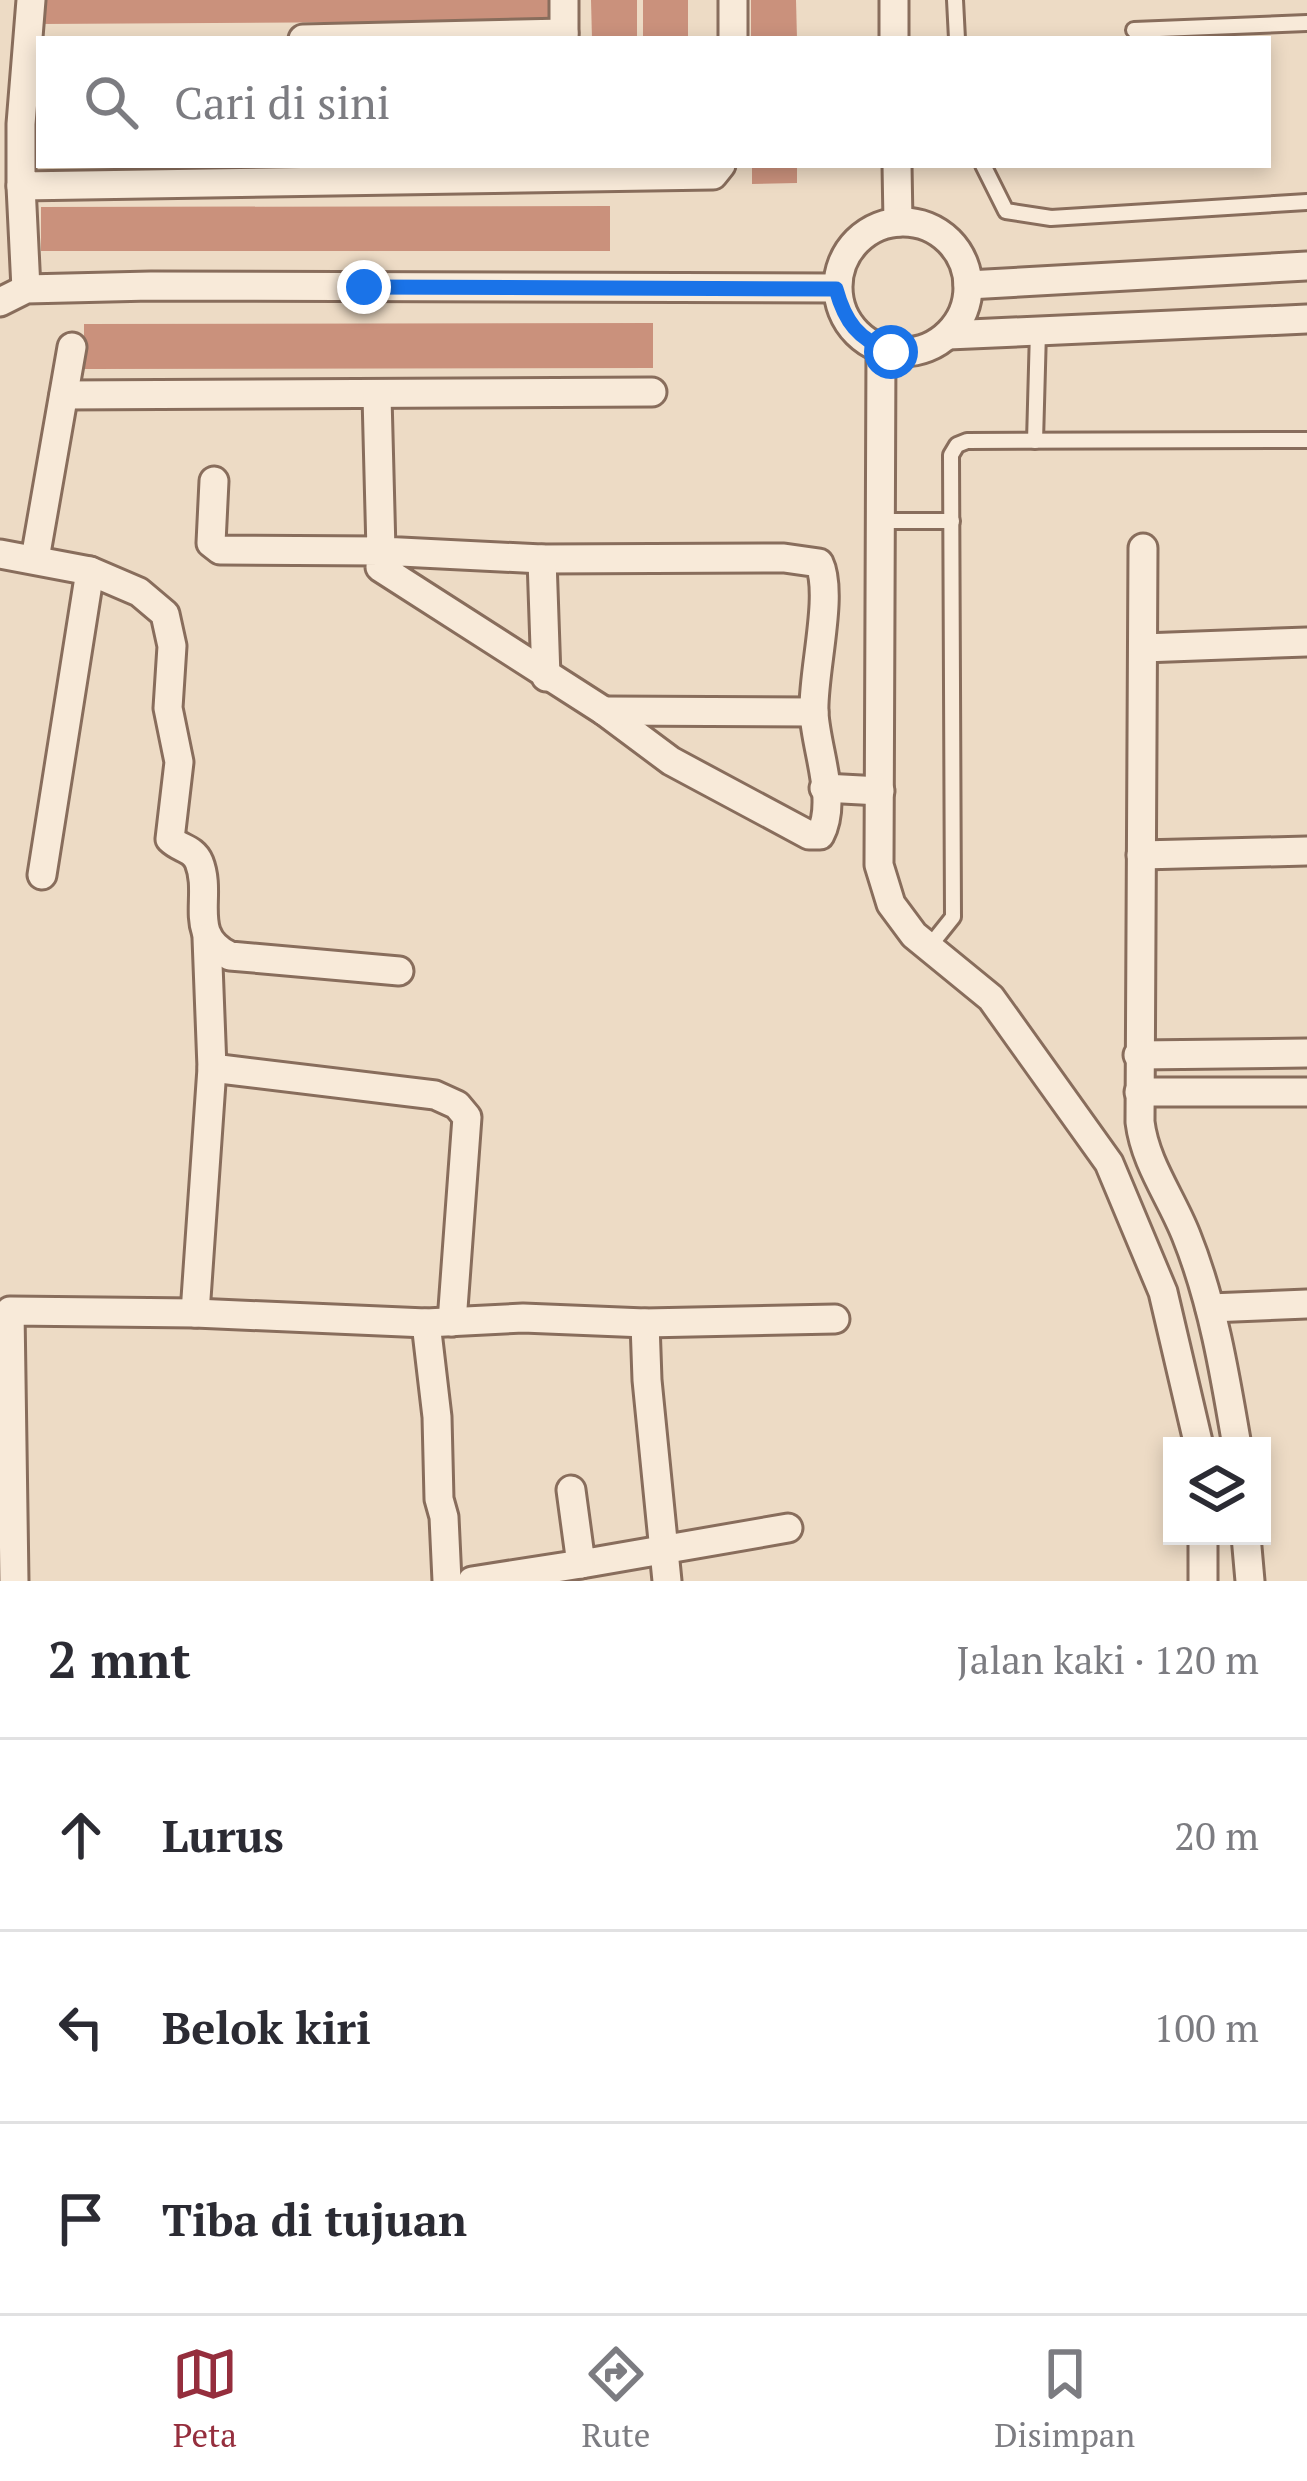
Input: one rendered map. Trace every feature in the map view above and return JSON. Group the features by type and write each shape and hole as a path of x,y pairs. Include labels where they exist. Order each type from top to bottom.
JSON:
{"street":[{"path":"31,0 34,45 21,124 13,295 836,289"},
{"path":"564,0 564,36"},
{"path":"733,0 733,36"},
{"path":"894,0 894,36"},
{"path":"21,186 566,170 712,175 718,168"},
{"path":"897,168 898,222"},
{"path":"898,222 938,232 954,246 968,285 960,320 948,335 911,352 881,348 855,332 843,314 836,289 846,254 860,238 898,222"},
{"path":"968,285 1307,266"},
{"path":"948,335 1307,319"},
{"path":"35,560 71,347"},
{"path":"881,348 879,865 891,904 914,935 991,998 1109,1163 1163,1292 1197,1437"},
{"path":"64,395 652,392"},
{"path":"214,481 211,543 220,550 381,551 542,560 784,558 819,562 824,590 814,712 824,788 820,835 809,835 671,761 604,712 381,568 381,551 377,396"},
{"path":"1143,548 1138,1055 1143,1144 1187,1236 1210,1308 1235,1437"},
{"path":"0,554 90,571 139,592 165,614 172,646 168,708 179,762 170,839 198,859 207,938 212,1068 195,1313"},
{"path":"542,560 546,677"},
{"path":"42,875 90,571"},
{"path":"1143,648 1307,642"},
{"path":"604,712 814,712"},
{"path":"824,788 880,791"},
{"path":"1142,855 1307,851"},
{"path":"207,938 215,949 230,956 399,971"},
{"path":"1138,1055 1307,1053"},
{"path":"212,1068 435,1095 457,1105 467,1117 439,1322 439,1499 447,1581"},
{"path":"1139,1092 1307,1092"},
{"path":"1210,1308 1307,1304"},
{"path":"14,1581 10,1311 439,1322 835,1319"},
{"path":"645,1323 667,1581"},
{"path":"571,1490 581,1564"},
{"path":"472,1581 788,1528"},
{"path":"1203,1545 1203,1581"},
{"path":"1247,1545 1250,1581"}],"lane":[{"path":"955,0 957,36"},
{"path":"1134,30 1307,23"},
{"path":"984,168 1006,211 1051,218 1307,202"},
{"path":"1035,441 1038,331"},
{"path":"929,947 953,917 951,455 957,445 968,440 1307,440"},
{"path":"881,521 952,521"}],"building":[{"path":"39,0 556,0 556,21 39,24"},
{"path":"591,0 637,0 637,36 592,36"},
{"path":"643,0 688,0 688,36 643,36"},
{"path":"751,0 796,0 797,36 751,36"},
{"path":"752,168 797,168 797,183 752,184"},
{"path":"610,206 610,251 41,251 41,207"},
{"path":"653,323 653,368 84,369 84,324"}],"route":[{"path":"364,287 836,289 843,314 855,332 891,352"}]}
